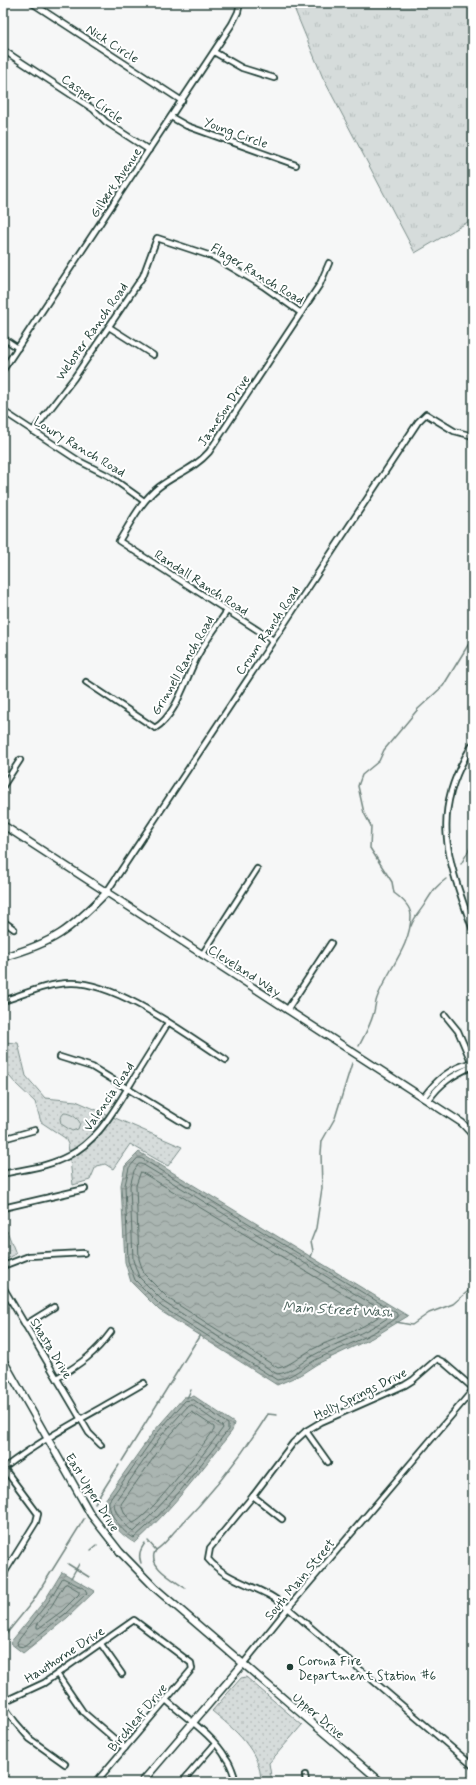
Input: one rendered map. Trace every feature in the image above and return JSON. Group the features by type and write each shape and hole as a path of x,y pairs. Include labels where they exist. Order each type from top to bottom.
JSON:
{"main road":[{"name":"Cleveland Way","path":"3,826 462,1123 473,1135"},
{"path":"3,957 46,943 61,934 89,912 106,893"},
{"name":"East Upper Drive","path":"3,1360 92,1515 120,1552 155,1588 243,1664"},
{"name":"South Main Street","path":"142,1782 243,1664"},
{"name":"Upper Drive","path":"243,1664 381,1782"}],"street":[{"name":"Nick Circle","path":"32,3 182,101"},
{"name":"Gilbert Avenue","path":"3,370 214,52 232,24 238,12 240,3"},
{"name":"Casper Circle","path":"3,50 93,109 106,122 149,150"},
{"path":"214,52 242,68 274,78"},
{"name":"Young Circle","path":"171,117 187,126 296,165"},
{"name":"Flager Ranch Road","path":"157,238 214,257 263,286 301,312"},
{"name":"Webster Ranch Road","path":"33,431 56,399 74,378 143,276 157,238"},
{"name":"Jameson Drive","path":"119,542 144,501 159,487 190,470 210,452 320,284 329,263"},
{"path":"109,327 153,355"},
{"path":"3,338 18,348"},
{"name":"Lowry Ranch Road","path":"3,411 79,461 109,476 144,501"},
{"name":"Crown Ranch Road","path":"106,893 418,422 426,414 439,423 461,434 473,436"},
{"name":"Randall Ranch Road","path":"119,542 273,640"},
{"name":"Grinnell Ranch Road","path":"86,682 154,728 163,723 185,686 197,656 227,611"},
{"path":"473,744 454,778 446,805 445,826 449,860 473,930"},
{"path":"3,786 20,760"},
{"path":"202,955 257,870"},
{"path":"3,921 14,929"},
{"path":"287,1010 330,943"},
{"path":"3,1001 48,986 72,983 102,988 123,996 226,1060"},
{"path":"426,1100 448,1078 472,1064 458,1030 445,1015"},
{"name":"Valencia Road","path":"3,1174 54,1162 80,1149 99,1132 168,1023"},
{"path":"60,1058 92,1067 187,1125"},
{"path":"3,1139 34,1130"},
{"path":"3,1208 85,1189"},
{"path":"3,1266 34,1255 84,1253"},
{"name":"Shasta Drive","path":"3,1287 89,1433 102,1444"},
{"path":"25,1325 54,1307"},
{"path":"57,1378 76,1367 99,1348 111,1332"},
{"name":"Holly Springs Drive","path":"288,1608 269,1594 231,1577 216,1568 208,1559 210,1548 253,1496 293,1443 321,1422 409,1382 437,1359 443,1362 473,1389"},
{"path":"3,1575 36,1522 38,1514 3,1468 48,1438 144,1383"},
{"name":"South Main Street","path":"243,1664 288,1608 473,1389"},
{"path":"306,1432 328,1462"},
{"path":"253,1496 282,1519"},
{"path":"288,1608 473,1766"},
{"name":"Hawthorne Drive","path":"3,1704 9,1698 31,1690 57,1674 134,1620 191,1662 192,1666"},
{"path":"101,1644 122,1674"},
{"name":"Birchleaf Drive","path":"96,1782 192,1669 192,1666"},
{"path":"57,1674 83,1712 125,1748"},
{"path":"166,1700 215,1744 227,1758 234,1775"},
{"path":"3,1704 16,1723 30,1739 65,1764"},
{"path":"182,1782 215,1744"},
{"path":"305,1775 306,1782"},
{"path":"3,1778 7,1782"}],"green space":[{"path":"292,3 473,3 473,219 415,253 323,78"},
{"path":"3,1042 18,1043 26,1076 45,1098 76,1101 182,1147 168,1166 130,1144 113,1169 105,1164 96,1166 90,1180 73,1185 68,1144 65,1138 41,1122 35,1102 3,1069"},
{"path":"64,1113 78,1119 80,1123 78,1129 72,1131 61,1124 60,1118"},
{"path":"7,1231 16,1254 3,1261 3,1232"},
{"path":"246,1677 302,1725 269,1763 272,1782 261,1782 260,1771 256,1760 245,1742 229,1725 212,1711 241,1678"}],"water":[{"path":"139,1152 408,1316 372,1338 317,1364 300,1375 277,1385 159,1310 131,1282 125,1262 121,1185 125,1166"},
{"path":"194,1396 234,1423 232,1431 174,1503 135,1543 129,1540 114,1525 108,1513 105,1500 154,1431 184,1397"},
{"path":"62,1572 95,1591 67,1618 23,1653 10,1643 45,1600"}],"waterway":[{"path":"359,1046 374,1013 376,1000 381,988 398,958 407,938 410,927 411,912 402,900 394,893 392,882 370,848 371,826 364,813 358,786 362,775 379,761 384,750 418,709 443,686 473,637"},
{"path":"461,864 473,843"},
{"path":"411,926 414,919 433,892 439,884 446,879"},
{"path":"311,1257 313,1251 311,1241 316,1228 322,1188 322,1141 335,1118 352,1063"},
{"name":"Main Street Wash","path":"396,1322 412,1325 429,1313 453,1304 473,1287"},
{"path":"122,1461 200,1335"},
{"path":"187,1398 191,1390"},
{"path":"156,1550 166,1542 236,1461 268,1414 277,1415"},
{"path":"95,1503 119,1465"},
{"path":"3,1638 33,1601 84,1519"},
{"path":"148,1541 156,1550 154,1561 157,1567 185,1588"},
{"path":"141,1563 140,1553 145,1543"},
{"path":"91,1550 97,1545"},
{"path":"68,1564 89,1577"},
{"path":"71,1578 79,1564"}],"place":[{"name":"Corona Fire Department Station #6","path":"290,1667"}]}
